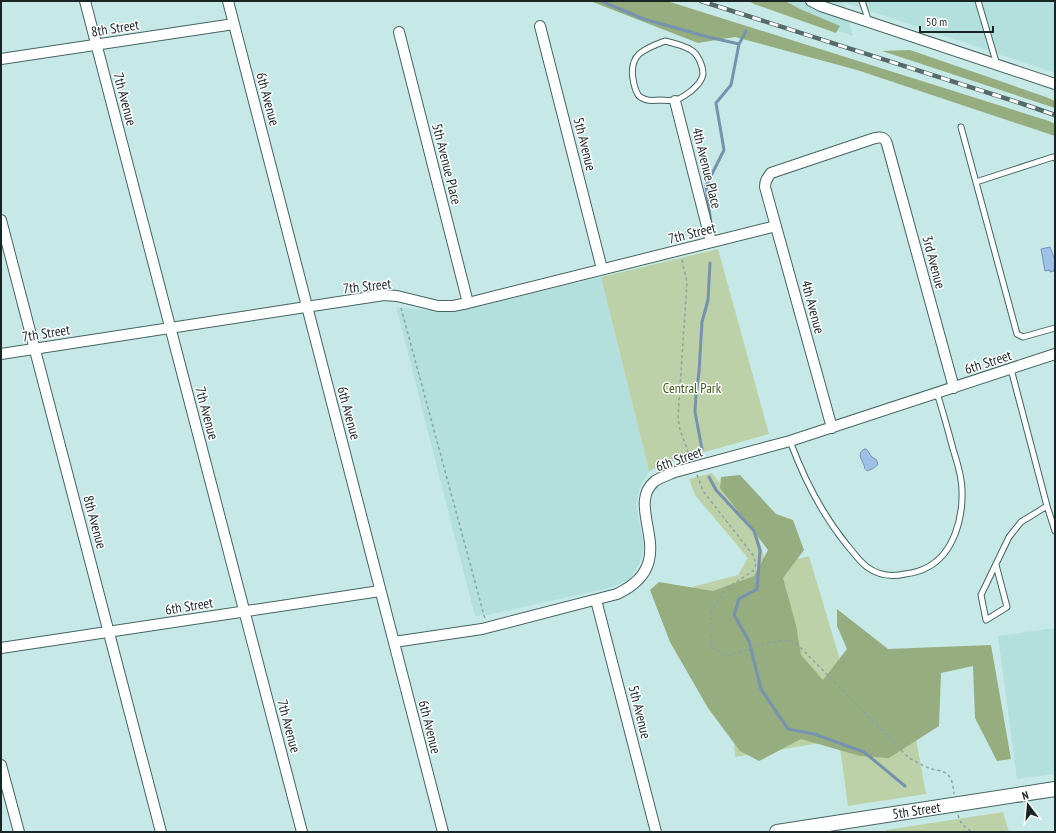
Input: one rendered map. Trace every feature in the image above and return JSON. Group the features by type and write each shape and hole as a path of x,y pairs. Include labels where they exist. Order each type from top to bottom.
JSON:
{"street":[{"name":"7th Avenue","path":"85,1 302,832"},
{"name":"6th Avenue","path":"228,1 442,832"},
{"path":"811,1 1055,84"},
{"name":"8th Street","path":"1,59 234,24"},
{"name":"5th Avenue","path":"540,26 602,269"},
{"name":"5th Avenue Place","path":"399,32 468,303"},
{"name":"4th Avenue Place","path":"675,100 711,242"},
{"name":"3rd Avenue","path":"767,193 765,182 771,173 874,138 884,138 887,144 954,388"},
{"name":"4th Avenue","path":"767,193 832,428"},
{"name":"8th Avenue","path":"1,220 161,832"},
{"name":"7th Street","path":"1,354 384,295 397,296 438,306 453,306 776,226"},
{"name":"6th Street","path":"394,642 487,628 617,594 628,589 637,582 648,566 651,545 644,503 650,486 663,476 832,428 1055,354"},
{"name":"6th Street","path":"1,648 380,591"},
{"name":"5th Avenue","path":"596,600 656,832"},
{"path":"1,765 18,832"},
{"name":"5th Street","path":"777,832 1055,789"}],"lane":[{"path":"862,1 870,22"},
{"path":"978,1 997,65"},
{"path":"665,41 692,50 699,59 703,74 700,82 695,88 675,100 651,101 642,99 637,93 634,84 632,72 633,62 637,56 665,41"},
{"path":"961,127 1017,334 1023,337 1055,328"},
{"path":"976,182 1055,158"},
{"path":"1011,369 1055,531"},
{"path":"790,441 799,466 821,509 838,534 857,557 868,567 890,576 915,572 928,567 939,559 948,547 956,532 961,510 962,489 960,470 937,393"},
{"path":"996,565 1007,607 986,620 982,595 1009,537 1021,522 1047,506"}],"path":[{"path":"397,296 487,628"},
{"path":"746,650 770,642 790,640 800,647 909,758 924,767 941,770 948,774 952,779 961,823 966,828 974,832"}],"shaded area":[{"path":"753,1 1055,1 1055,73 843,2 853,36"},
{"path":"1050,247 1055,260 1054,271 1050,272 1050,270 1045,271 1041,249"},
{"path":"601,277 649,471 640,487 636,503 644,547 639,564 630,579 612,587 488,615 475,616 396,307 454,311"},
{"path":"864,449 866,449 872,457 876,459 878,463 875,468 867,471 864,468 860,456"},
{"path":"1055,628 1055,774 1017,779 998,636"}],"green space":[{"path":"590,1 667,1 1049,121 1055,124 1055,136 857,70 735,37 698,43"},
{"path":"749,1 785,1 840,26 836,33"},
{"path":"910,50 1046,97 1055,101 1055,108 882,51"},
{"name":"Central Park","path":"718,249 769,434 672,461 649,471 601,277"},
{"path":"712,473 756,529 767,567 809,556 840,660 900,651 926,794 848,806 839,740 735,757 733,732 692,587 738,575 748,558 695,495 689,479"},
{"path":"740,475 776,514 793,520 804,550 783,578 796,625 801,655 823,680 847,649 837,626 837,609 888,649 991,645 1011,759 997,761 975,718 973,666 941,673 939,726 889,758 860,756 801,739 759,761 740,751 708,708 670,642 650,590 659,582 713,591 754,576 768,550 720,488 721,477"},
{"path":"1003,812 1009,832 886,832 886,830"}],"waterway":[{"path":"601,1 644,19 739,44"},
{"path":"711,223 706,186 724,150 716,103 731,85 739,44 746,31"},
{"path":"702,449 695,412 702,322 708,300 710,263"},
{"path":"709,477 716,490 754,531 760,550 757,589 739,599 734,615 749,641 761,689 788,729 814,734 864,752 905,786"}],"railway":[{"path":"701,1 1055,115"}]}
